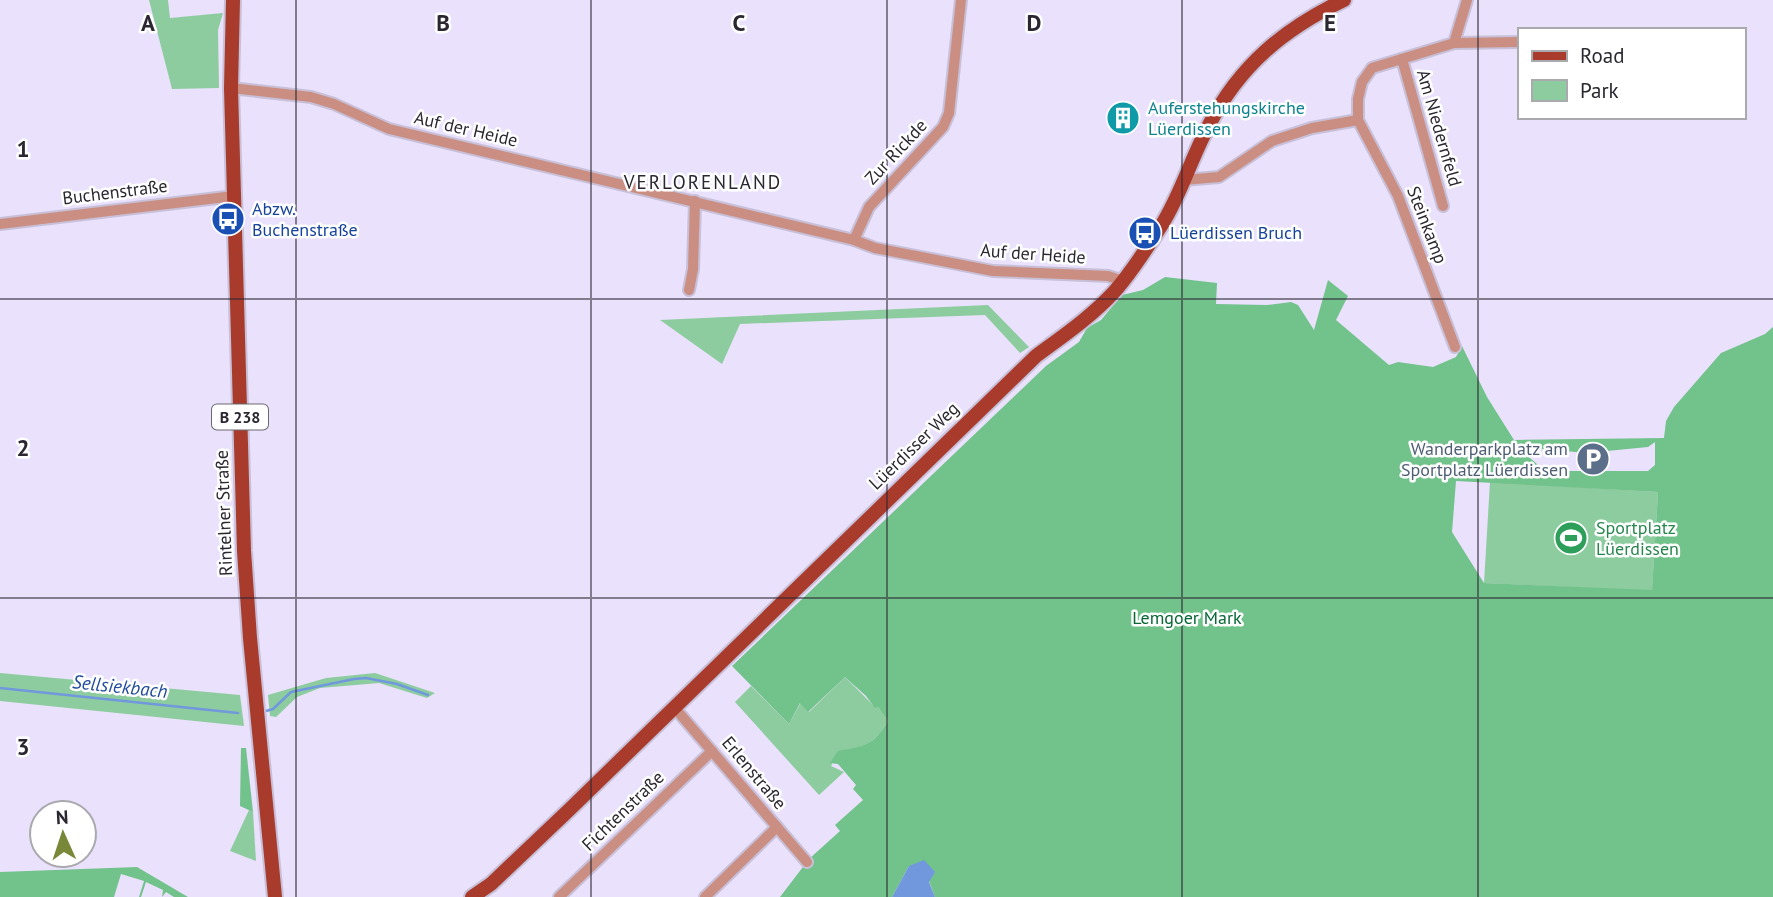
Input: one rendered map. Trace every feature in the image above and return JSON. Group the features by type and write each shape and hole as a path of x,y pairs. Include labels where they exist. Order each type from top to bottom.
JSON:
{"main road":[{"name":"Rintelner Straße","path":"233,0 231,88 247,597 275,897"},
{"name":"Lüerdisser Weg","path":"472,897 491,884 1036,356 1094,312 1123,281 1163,224 1209,125 1246,70 1287,32 1344,0"}],"street":[{"name":"Zur Rickde","path":"854,240 869,207 926,146 946,120 961,0"},
{"path":"1454,43 1467,0"},
{"path":"1184,180 1219,177 1272,141 1312,128 1358,120 1358,99 1362,82 1373,68 1454,43 1518,42"},
{"name":"Am Niedernfeld","path":"1402,59 1443,206"},
{"name":"Auf der Heide","path":"231,88 311,97 334,104 389,129 695,201 854,240 876,248 993,271 1108,276 1123,281"},
{"name":"Steinkamp","path":"1358,120 1398,196 1455,347"},
{"name":"Buchenstraße","path":"0,224 234,196"},
{"path":"689,290 693,269 695,201"},
{"name":"Erlenstraße","path":"674,708 807,862"},
{"name":"Fichtenstraße","path":"559,897 712,751"},
{"path":"705,897 777,827"}],"green space":[{"path":"149,0 168,0 170,18 223,13 218,30 219,88 172,89"},
{"name":"Lemgoer Mark","path":"1165,277 1217,283 1216,304 1267,305 1291,302 1298,305 1314,330 1328,280 1348,296 1336,320 1389,365 1398,362 1433,367 1456,357 1462,346 1487,397 1514,440 1664,438 1666,421 1674,407 1721,353 1765,334 1773,327 1773,897 935,897 929,881 909,866 892,897 780,897 809,859 840,831 835,825 863,800 853,789 856,785 838,764 830,763 838,751 868,744 878,736 888,721 878,707 875,708 845,677 808,712 800,703 789,724 732,666 1046,366 1079,342 1087,328 1101,320 1122,295 1143,290","holes":["1655,442 1655,465 1648,471 1545,471 1523,452 1522,447 1586,453 1648,447","1456,481 1658,492 1652,590 1484,583 1452,532"]},
{"path":"988,305 1029,347 1020,353 985,315 740,324 722,364 660,320"},
{"name":"Sportplatz Lüerdissen","path":"1490,482 1658,492 1652,591 1484,583"},
{"path":"0,673 240,695 244,726 0,701"},
{"path":"375,673 435,693 427,698 379,683 320,688 297,697 276,717 270,716 268,695 326,678"},
{"path":"845,677 878,707 888,721 878,736 868,744 838,752 831,766 844,772 819,795 735,702 751,686 789,724 801,702 809,712"},
{"path":"241,748 246,748 253,812 240,806"},
{"path":"249,810 253,812 256,861 230,851"},
{"path":"137,867 188,897 174,897 166,892 162,897 163,890 146,882 139,897 144,881 121,874 114,897 0,897 0,872"}],"water":[{"path":"924,860 935,872 929,882 935,897 892,897 909,866"}],"waterway":[{"name":"Sellsiekbach","path":"266,711 273,709 291,692 354,679 366,678 397,684 428,695"},
{"name":"Sellsiekbach","path":"0,688 238,713"}],"place":[{"name":"Auferstehungskirche Lüerdissen","path":"1123,118"},
{"name":"Abzw. Buchenstraße","path":"228,219"},
{"name":"Lüerdissen Bruch","path":"1145,233"},
{"name":"Wanderparkplatz am Sportplatz Lüerdissen","path":"1593,459"},
{"name":"Sportplatz Lüerdissen","path":"1571,538"}],"district":[{"name":"VERLORENLAND","path":"703,182"}]}
